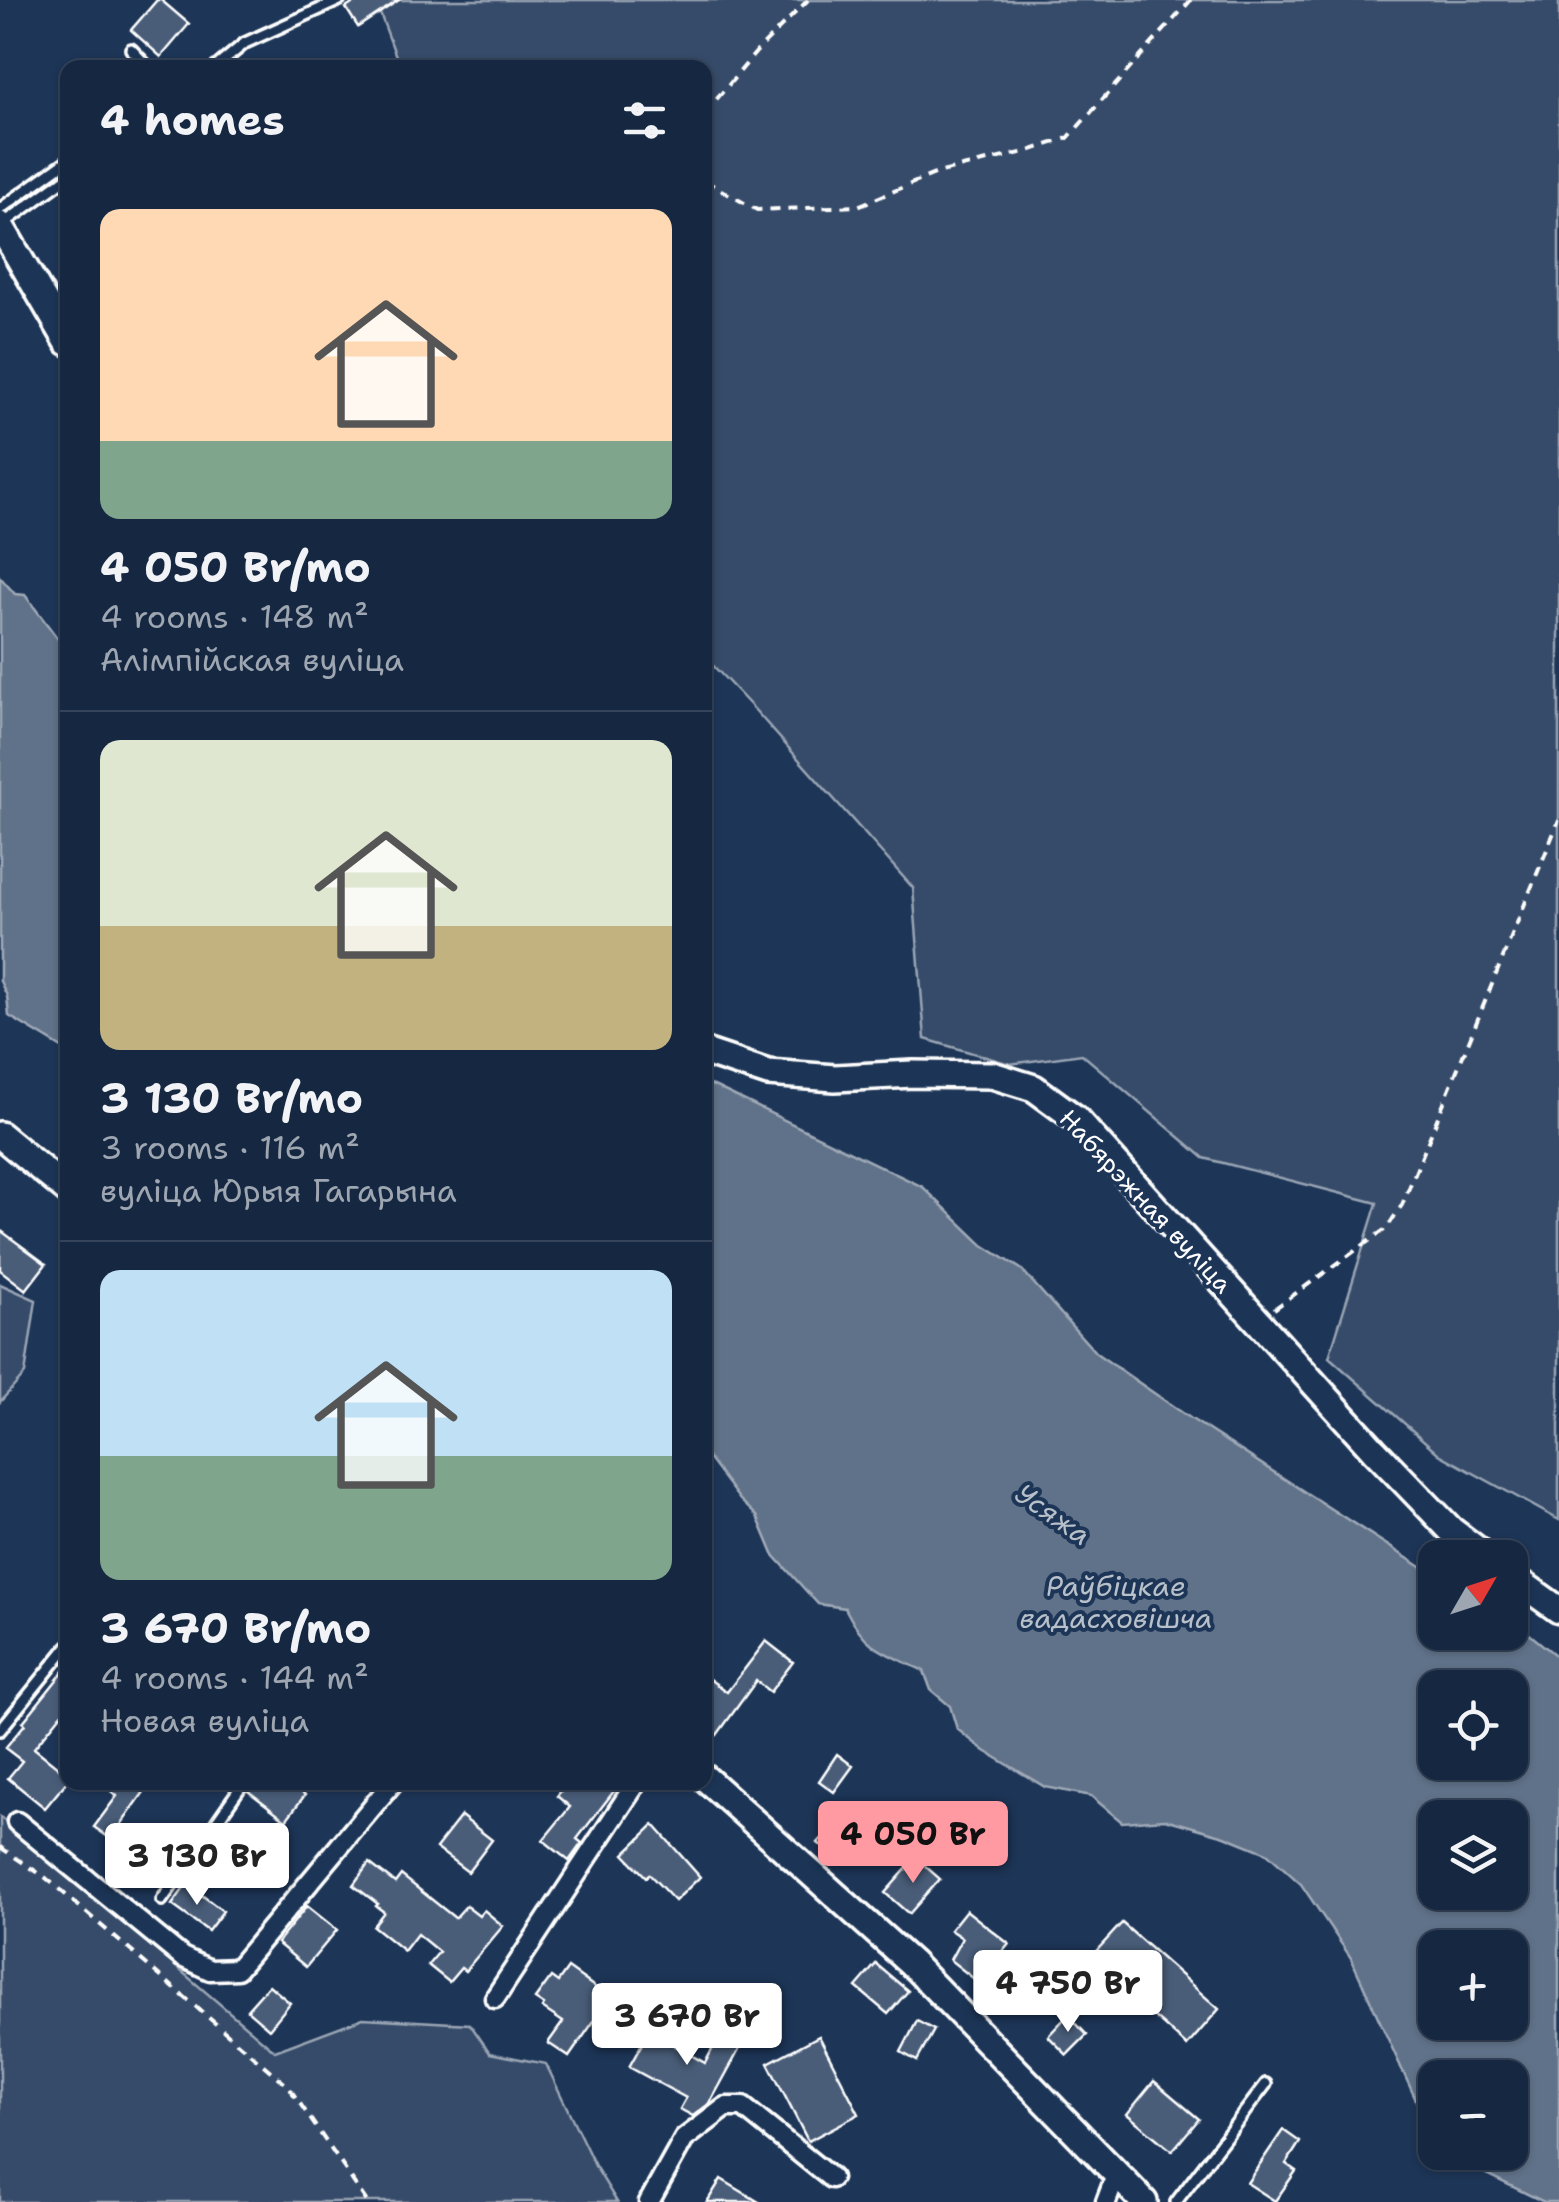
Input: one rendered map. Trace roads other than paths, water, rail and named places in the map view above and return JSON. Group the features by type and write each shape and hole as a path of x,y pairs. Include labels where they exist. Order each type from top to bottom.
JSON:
{"street":[{"path":"0,225 60,328"},
{"name":"Набярэжная вуліца","path":"712,1054 768,1072 835,1078 992,1074 1034,1088 1075,1118 1374,1450 1465,1540"},
{"path":"1,1135 60,1184"},
{"path":"1528,1588 1559,1610"},
{"path":"712,1784 911,1962 1144,2202"},
{"path":"16,1822 182,1957 210,1970 237,1968 386,1790"},
{"path":"495,1998 632,1790"},
{"path":"649,2202 684,2139 726,2106 743,2107 831,2178"},
{"path":"1106,2202 1117,2174"}],"lane":[{"path":"224,60 244,42 340,0"},
{"path":"131,49 141,60"},
{"path":"0,208 60,166"},
{"path":"0,225 60,183"},
{"path":"0,1730 60,1656"},
{"path":"162,1900 238,1790"},
{"path":"1176,2202 1266,2084"}],"water":[{"path":"0,577 15,594 25,595 60,642 60,1047 9,1016 7,996 0,981"},
{"name":"Раўбіцкае вадасховішча","path":"712,1086 923,1187 983,1245 1021,1269 1096,1353 1418,1565 1418,1650 1528,1650 1528,1633 1559,1658 1559,2202 1544,2202 1481,2170 1528,2170 1528,2060 1418,2060 1418,2104 1351,1958 1301,1884 1267,1853 1165,1819 1122,1822 1091,1796 1045,1787 985,1751 957,1729 950,1706 931,1690 924,1671 869,1642 845,1608 818,1604 773,1554 757,1516 712,1463"}],"water label":[{"name":"Усяжа","path":"1053,1514"}]}
